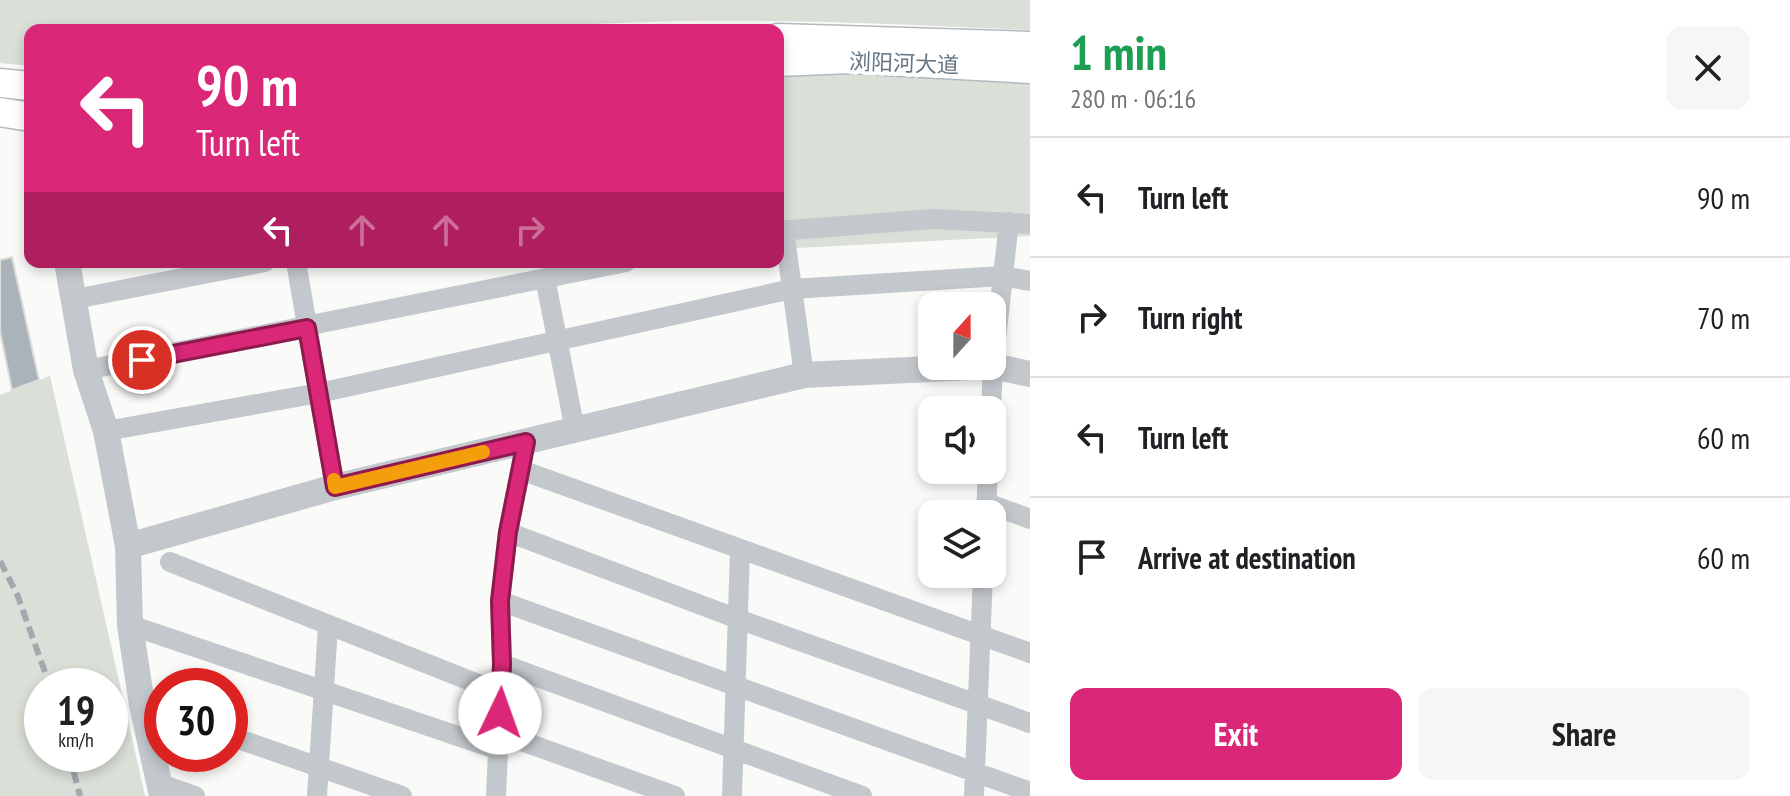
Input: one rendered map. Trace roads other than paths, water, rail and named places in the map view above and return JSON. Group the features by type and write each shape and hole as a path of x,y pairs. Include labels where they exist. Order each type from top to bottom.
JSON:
{"main road":[{"name":"浏阳河大道","path":"784,38 1030,46"},
{"name":"浏阳河大道","path":"784,62 850,59 1030,69"},
{"path":"0,83 24,85"},
{"path":"0,112 24,116"}],"street":[{"path":"784,231 933,219 1030,224"},
{"path":"1000,292 1009,222"},
{"path":"784,247 804,375"},
{"path":"68,268 86,370 106,431 128,546 130,625 144,678"},
{"path":"75,299 234,268"},
{"path":"297,268 335,487"},
{"path":"520,268 523,283"},
{"path":"86,370 596,268"},
{"path":"106,431 319,393 792,289 1002,276 1030,281"},
{"path":"545,278 575,430"},
{"path":"1006,369 1030,374"},
{"path":"128,546 335,487 804,375 918,370"},
{"path":"496,796 502,664 500,601 508,532 526,442"},
{"path":"521,470 1030,653"},
{"path":"1006,513 1030,519"},
{"path":"508,532 738,619 1030,723"},
{"path":"732,796 740,550"},
{"path":"170,562 501,693"},
{"path":"974,796 982,588"},
{"path":"500,601 1030,792"},
{"path":"130,625 323,692 675,796"},
{"path":"317,796 328,626"},
{"path":"502,664 862,796"},
{"path":"248,742 402,796"},
{"path":"161,790 195,796"}],"railway":[{"path":"0,561 17,594 44,668"},
{"path":"74,772 80,796"}]}
